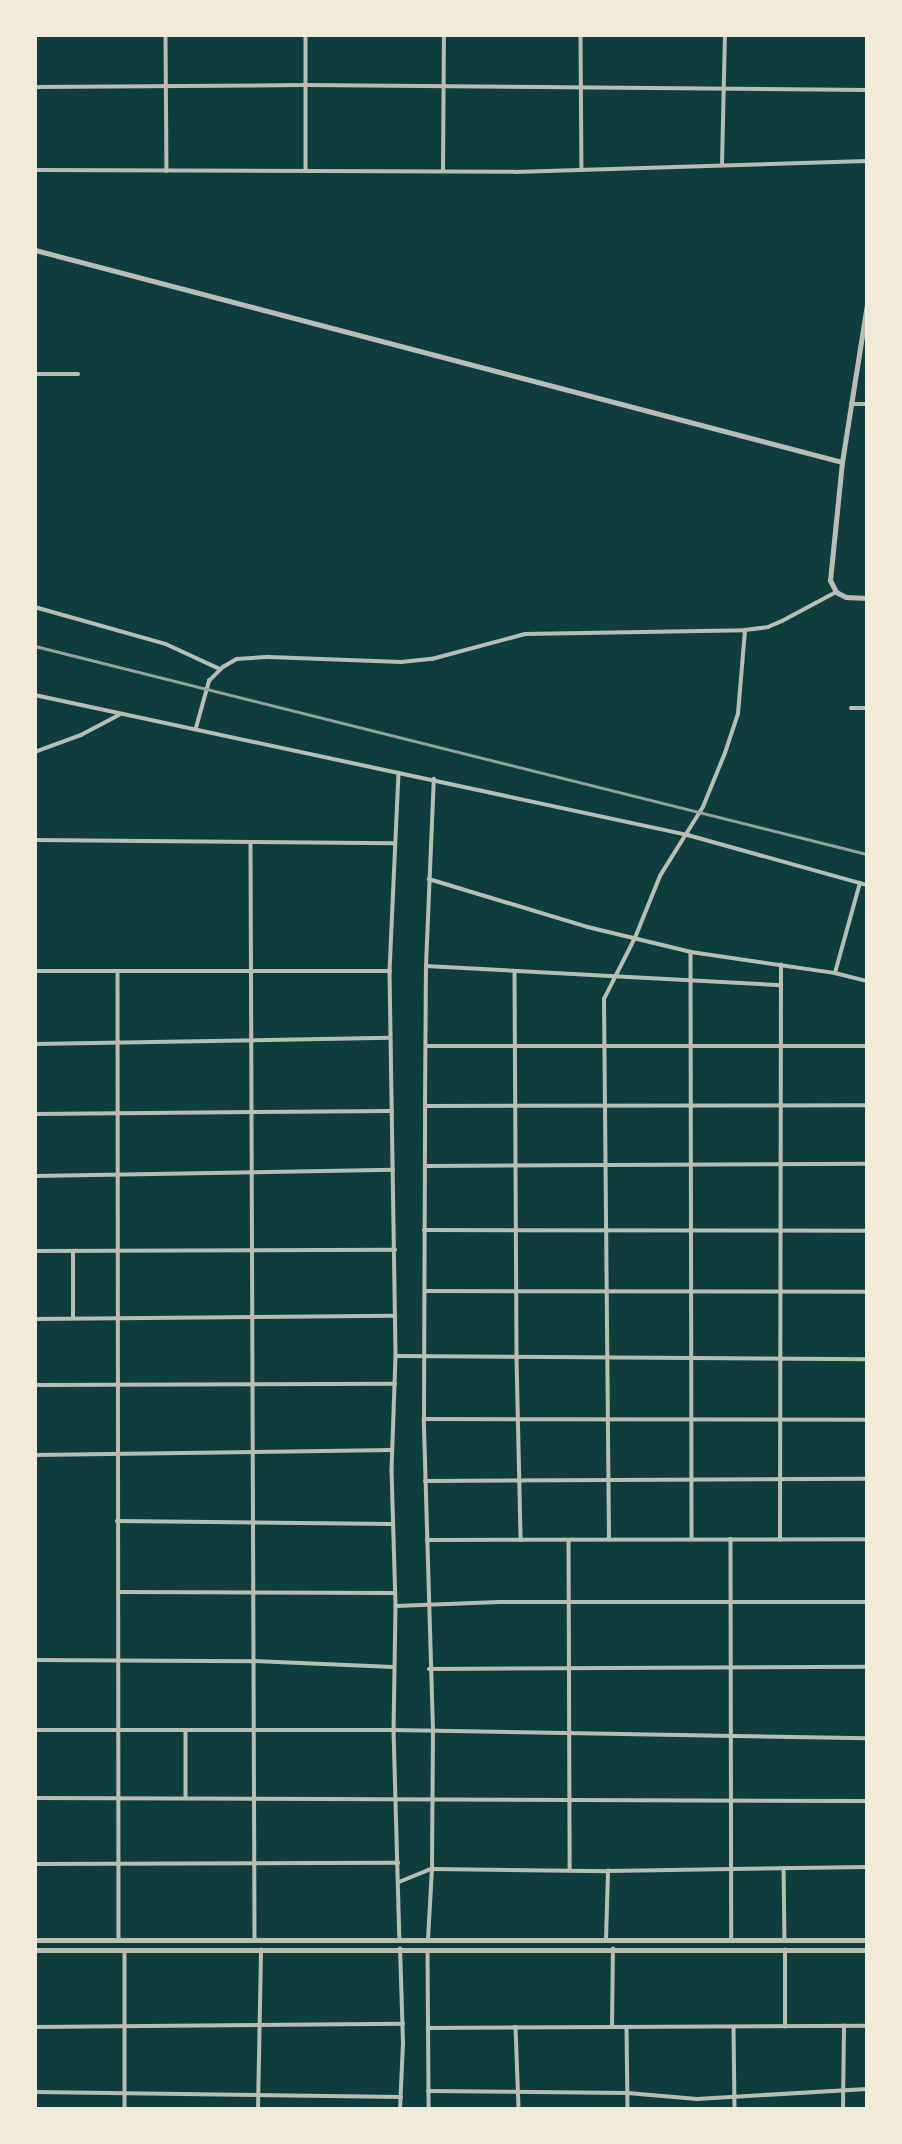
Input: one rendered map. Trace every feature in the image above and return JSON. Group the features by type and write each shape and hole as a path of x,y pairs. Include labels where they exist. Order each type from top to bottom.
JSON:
{"street":[{"path":"166,35 167,171"},
{"path":"306,35 306,171"},
{"path":"443,171 444,35"},
{"path":"581,35 582,170"},
{"path":"722,165 725,35"},
{"path":"35,87 306,85 867,90"},
{"path":"35,170 582,170 867,160"},
{"path":"35,250 842,462"},
{"path":"867,304 864,341 842,462 830,580 836,592 846,597 867,598"},
{"path":"35,374 78,374"},
{"path":"851,404 867,404"},
{"path":"196,728 209,681 220,669 237,659 269,657 423,660 525,634 745,630 775,624 836,592"},
{"path":"35,607 166,644 220,669"},
{"path":"610,1540 604,1293 604,999 635,938 660,876 688,835 733,732 738,714 745,630"},
{"path":"35,695 688,835 867,885"},
{"path":"851,708 867,708"},
{"path":"35,752 81,735 121,715"},
{"path":"399,773 394,843 390,1038 396,1356 393,1450 396,1606 393,1667 400,1940"},
{"path":"429,1940 433,1731 427,1604 424,1230 426,966 434,779"},
{"path":"35,840 394,843"},
{"path":"251,842 255,1940"},
{"path":"429,879 588,928 691,951 835,973 867,981"},
{"path":"835,973 860,883"},
{"path":"691,951 692,1539"},
{"path":"780,965 780,1540"},
{"path":"426,966 780,985"},
{"path":"35,971 390,971"},
{"path":"118,971 119,1940"},
{"path":"515,971 516,1292 521,1540"},
{"path":"35,1044 251,1038 390,1038"},
{"path":"426,1046 867,1046"},
{"path":"425,1107 867,1105"},
{"path":"35,1114 252,1110 392,1111"},
{"path":"425,1166 867,1164"},
{"path":"35,1176 393,1170"},
{"path":"424,1230 867,1231"},
{"path":"35,1251 253,1248 395,1250"},
{"path":"73,1318 74,1252"},
{"path":"425,1291 867,1292"},
{"path":"35,1319 395,1316"},
{"path":"396,1356 517,1359 867,1359"},
{"path":"35,1385 395,1384"},
{"path":"424,1419 867,1419"},
{"path":"35,1455 393,1450"},
{"path":"425,1481 867,1479"},
{"path":"117,1521 393,1524"},
{"path":"731,1539 732,1941"},
{"path":"427,1540 867,1539"},
{"path":"569,1540 570,1870"},
{"path":"118,1592 395,1593"},
{"path":"396,1606 569,1602 867,1602"},
{"path":"35,1660 252,1661 393,1667"},
{"path":"429,1669 867,1667"},
{"path":"35,1730 394,1730 867,1738"},
{"path":"186,1731 186,1797"},
{"path":"35,1798 867,1801"},
{"path":"35,1864 398,1863"},
{"path":"399,1882 432,1870 608,1871 867,1867"},
{"path":"784,1868 785,1940"},
{"path":"606,1940 608,1871"},
{"path":"35,1940 867,1940"},
{"path":"400,1949 403,2024 400,2109"},
{"path":"612,2027 613,1949"},
{"path":"35,1950 867,1950"},
{"path":"125,1950 125,2109"},
{"path":"258,2109 261,1950"},
{"path":"428,1950 429,2109"},
{"path":"785,1950 785,2026"},
{"path":"35,2027 403,2024"},
{"path":"843,2109 844,2026"},
{"path":"428,2028 867,2026"},
{"path":"516,2027 519,2109"},
{"path":"734,2027 735,2109"},
{"path":"626,2028 628,2109"},
{"path":"428,2091 628,2093 697,2099 844,2088 867,2089"},
{"path":"35,2092 401,2097"}],"railway":[{"path":"35,646 867,854"}]}
